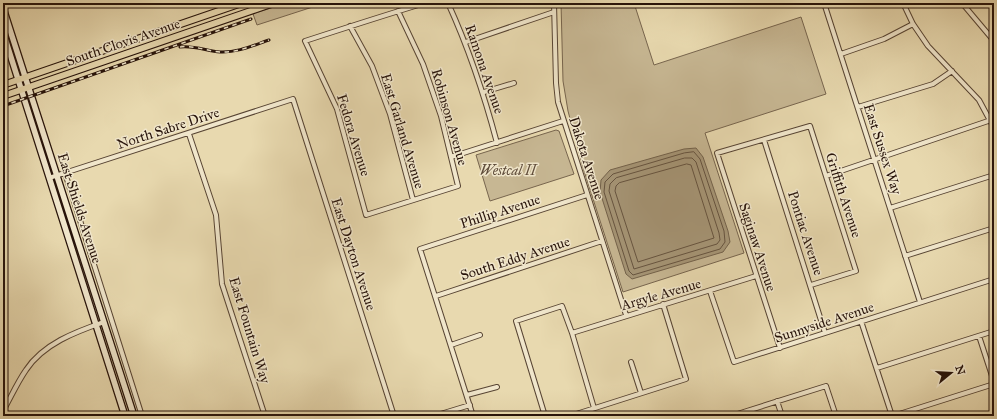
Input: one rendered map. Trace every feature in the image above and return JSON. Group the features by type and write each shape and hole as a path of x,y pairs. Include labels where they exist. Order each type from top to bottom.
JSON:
{"main road":[{"name":"South Clovis Avenue","path":"3,85 242,3"},
{"path":"257,9 263,3"},
{"name":"South Clovis Avenue","path":"3,96 274,3"},
{"name":"East Shields Avenue","path":"3,9 58,175 134,416"},
{"name":"East Shields Avenue","path":"3,32 125,416"}],"street":[{"path":"350,26 425,3"},
{"name":"Ramona Avenue","path":"448,3 466,42 484,92 497,143"},
{"name":"Dakota Avenue","path":"554,3 556,83 563,121 626,315"},
{"name":"East Sussex Way","path":"824,3 920,302"},
{"path":"902,3 913,24 928,46 979,100 992,120 994,128"},
{"path":"962,3 994,41"},
{"name":"Robinson Avenue","path":"398,11 423,64 441,116 458,186 413,200"},
{"path":"466,42 554,12"},
{"path":"841,54 884,39 913,24"},
{"name":"Fedora Avenue","path":"350,26 305,42 337,109 366,215 413,200"},
{"name":"East Garland Avenue","path":"350,26 372,66 390,114 413,200"},
{"path":"858,107 933,84 952,71"},
{"path":"484,92 514,83"},
{"name":"North Sabre Drive","path":"50,178 293,99"},
{"name":"East Dayton Avenue","path":"293,99 394,416"},
{"path":"826,176 875,161 992,120"},
{"path":"451,157 563,121"},
{"name":"Griffith Avenue","path":"764,140 810,126 856,271 811,285"},
{"name":"East Fountain Way","path":"189,134 216,214 222,284 265,416"},
{"name":"Saginaw Avenue","path":"764,140 717,153 780,348"},
{"name":"Pontiac Avenue","path":"764,140 825,333"},
{"name":"East Shields Avenue","path":"65,173 142,416"},
{"path":"890,208 994,176"},
{"name":"Phillip Avenue","path":"436,296 420,249 587,195"},
{"path":"905,256 994,228"},
{"name":"South Eddy Avenue","path":"436,296 602,241"},
{"name":"Argyle Avenue","path":"572,333 626,315 756,276"},
{"name":"Sunnyside Avenue","path":"710,291 734,362 994,279"},
{"path":"436,296 473,416"},
{"path":"570,416 686,379 663,304"},
{"path":"545,416 516,321 562,306 572,333 594,408"},
{"path":"862,321 892,416 994,383 979,336"},
{"path":"3,411 27,369 48,347 73,334 104,322"},
{"path":"877,368 994,331"},
{"path":"450,345 480,335"},
{"path":"631,362 641,393"},
{"path":"731,416 826,386 836,416"},
{"path":"467,395 496,387"},
{"path":"777,401 782,416"},
{"path":"434,416 470,405"}],"green space":[{"path":"286,3 325,3 257,25 253,14"},
{"path":"561,3 634,3 654,65 801,17 826,94 705,133 744,253 623,292 584,171 568,111 563,81"},
{"name":"Westcal II","path":"556,130 559,131 574,174 490,201 476,155"}],"water":[{"path":"696,148 703,157 728,231 730,242 723,252 632,279 626,274 600,192 601,180 610,170 684,149"}],"railway":[{"path":"3,106 251,19"},
{"path":"180,47 226,52 245,48 269,40"}]}
